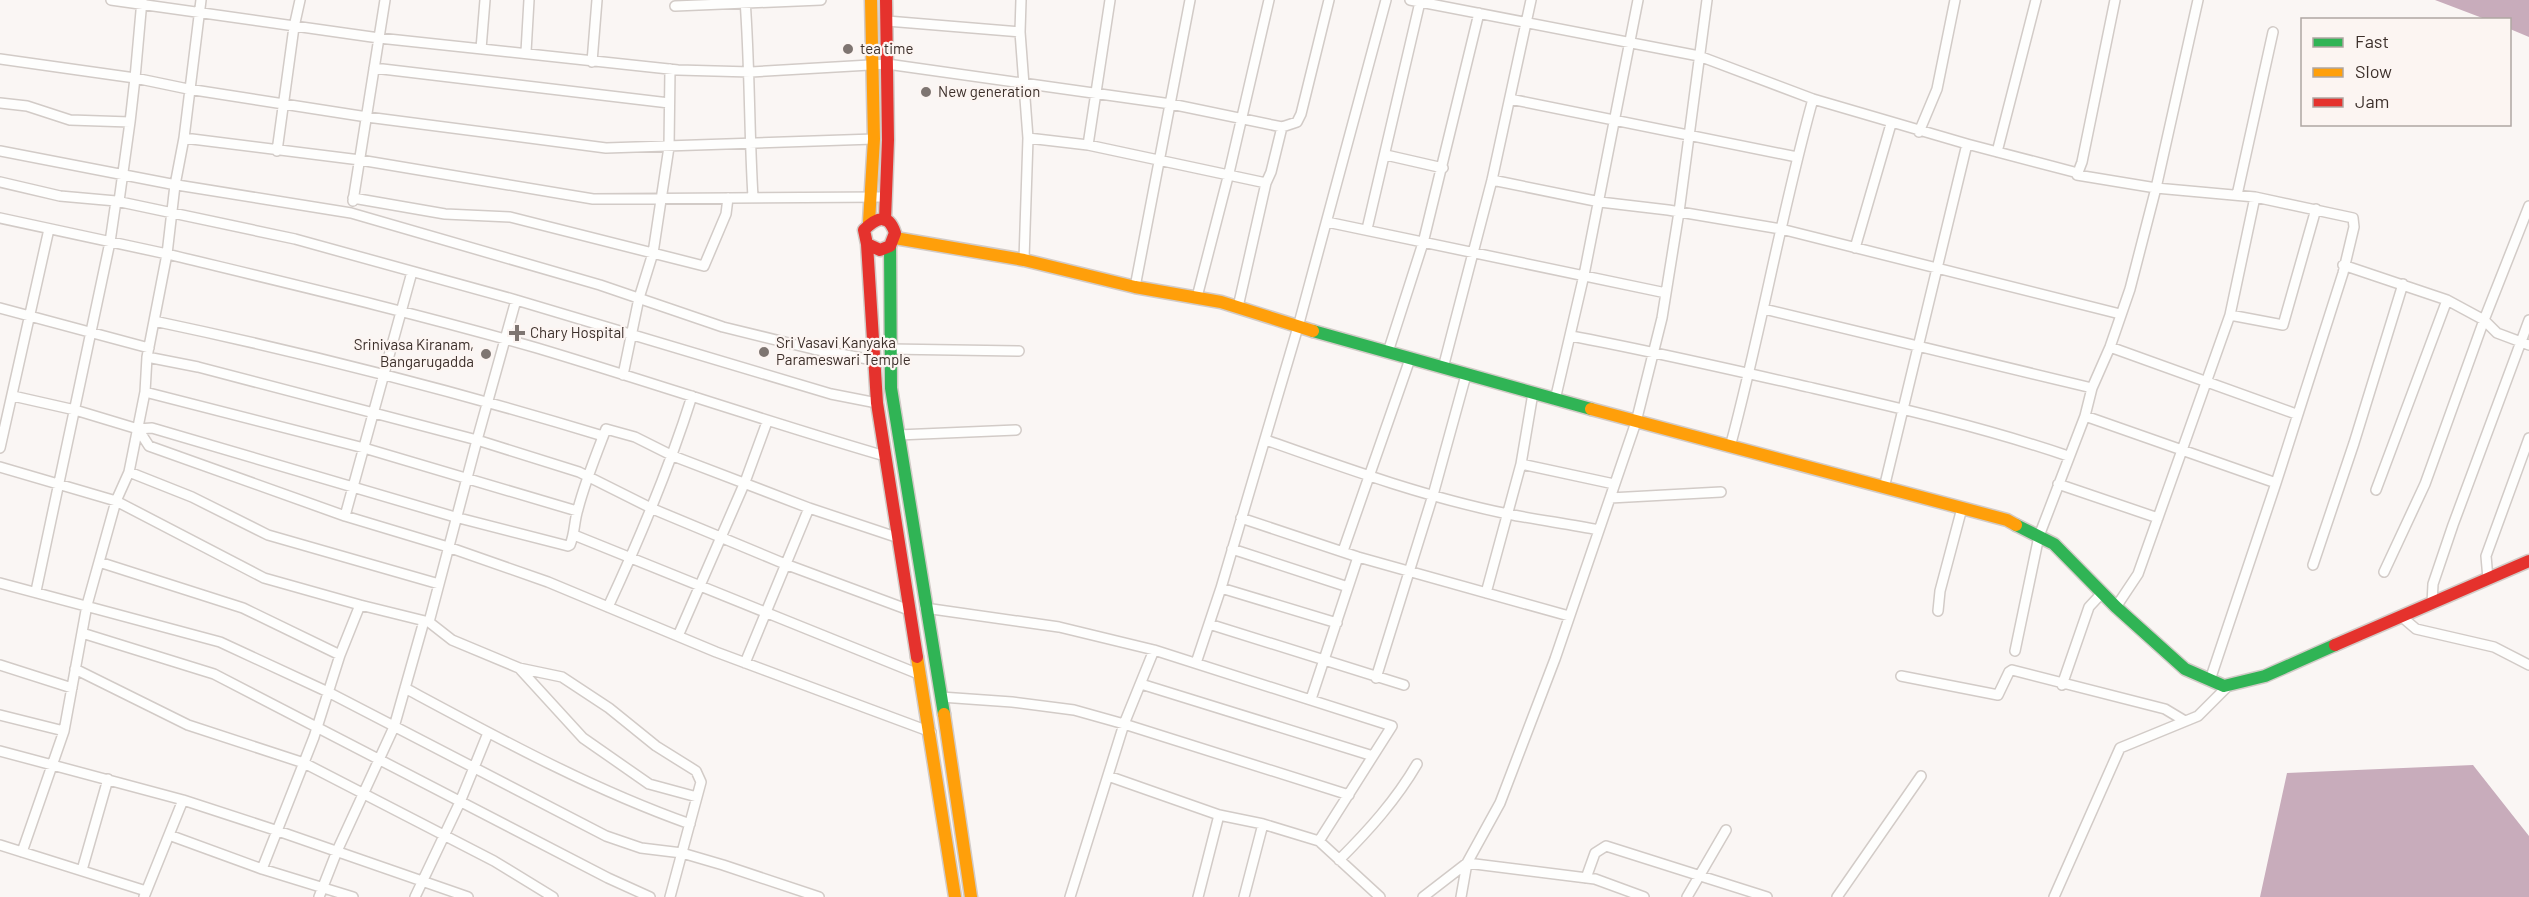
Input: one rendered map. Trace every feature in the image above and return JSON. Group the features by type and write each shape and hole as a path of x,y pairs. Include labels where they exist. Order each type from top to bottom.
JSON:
{"main road":[{"path":"872,0 874,140 869,222 864,230 867,244 873,360 896,537 931,732 955,897"},
{"path":"885,220 888,140 886,0"},
{"path":"869,222 878,219 885,220 894,228 889,349 891,388 925,608 942,697 971,897"},
{"path":"867,244 880,250 892,242 1024,260 1135,287 1197,297 1636,422 2007,520 2054,544 2116,607 2185,669 2224,686 2265,676 2529,561"}],"street":[{"path":"111,0 142,2 294,27 379,38 670,69 751,72 887,64 1171,104 1282,127 1297,122 1301,114 1329,0"},
{"path":"22,852 54,766 64,731 87,605 116,501 129,472 144,392 148,352 167,254 201,0"},
{"path":"277,151 294,27 300,0"},
{"path":"351,213 385,0"},
{"path":"481,49 485,0"},
{"path":"526,52 529,0"},
{"path":"592,62 597,0"},
{"path":"675,6 821,0"},
{"path":"1022,0 1020,32 1028,138 1024,260"},
{"path":"1088,145 1098,94 1110,0"},
{"path":"1135,287 1161,161 1190,0"},
{"path":"1197,297 1229,173 1269,0"},
{"path":"1196,663 1266,440 1386,0"},
{"path":"1410,0 1699,56 1813,99 1844,107 1891,124 2074,172"},
{"path":"1443,368 1492,180 1531,0"},
{"path":"1555,399 1584,275 1638,0"},
{"path":"1461,897 1467,863 1500,803 1569,616 1636,422 1662,318 1707,0"},
{"path":"1919,132 1937,89 1955,0"},
{"path":"1997,153 2036,0"},
{"path":"2115,0 2082,162 2077,175 2156,188 2255,196 2352,218 2354,227 2343,265 2343,273 2210,680"},
{"path":"2015,651 2039,536 2085,416 2091,388 2110,347 2130,289 2156,188 2198,0"},
{"path":"36,591 110,242 130,122 142,2"},
{"path":"745,2 751,72 750,144 753,198"},
{"path":"1367,229 1420,2"},
{"path":"1388,352 1423,243 1479,13"},
{"path":"887,21 1020,32"},
{"path":"2237,195 2273,32"},
{"path":"0,59 135,78 189,89 284,102 367,117 606,148 874,140"},
{"path":"374,68 669,103"},
{"path":"623,375 639,298 653,253 669,147 670,69"},
{"path":"1510,99 1797,157"},
{"path":"1730,447 1750,374 1797,157 1813,99"},
{"path":"0,103 27,106 70,120 130,122"},
{"path":"1855,248 1891,124"},
{"path":"1238,307 1266,183 1282,127"},
{"path":"184,138 360,160 593,199 885,197"},
{"path":"1028,138 1088,145 1229,173 1266,183"},
{"path":"1884,488 1967,144"},
{"path":"0,151 175,185 351,213 639,298 723,327 813,349 873,360"},
{"path":"1386,155 1443,168"},
{"path":"1492,180 1599,202 1781,229 2120,314"},
{"path":"0,182 60,196 117,201 295,239 632,333 831,394 877,403"},
{"path":"2116,607 2138,574 2230,315 2255,196"},
{"path":"353,198 445,214 510,218 704,266 726,214 728,198"},
{"path":"2384,572 2425,484 2484,320 2529,206"},
{"path":"2230,315 2283,325 2316,209"},
{"path":"0,218 167,254 401,311 623,375 767,422 885,456"},
{"path":"1327,222 1666,293"},
{"path":"0,448 49,229"},
{"path":"2343,265 2446,300 2484,320 2497,333 2525,344"},
{"path":"345,516 412,272"},
{"path":"2313,565 2354,443 2403,284"},
{"path":"321,892 362,794 394,727 439,584 455,517 516,300"},
{"path":"2376,490 2423,369 2446,300"},
{"path":"0,308 91,333 209,370 477,441 579,471 653,509 785,564 909,610"},
{"path":"1764,309 2091,388"},
{"path":"2432,604 2433,584 2452,525 2525,344 2529,320"},
{"path":"154,321 283,348 385,374 488,401 603,436"},
{"path":"1571,336 1652,351 1903,409 2021,440 2068,456"},
{"path":"2110,347 2296,414"},
{"path":"889,349 1019,351"},
{"path":"1343,551 1410,358"},
{"path":"1376,678 1433,495 1467,375"},
{"path":"144,392 364,448 577,511"},
{"path":"1486,593 1521,464 1533,393"},
{"path":"13,396 75,410 138,429 152,428 455,517 568,546 574,535 577,511 588,477 606,429 611,428 673,456 809,508 896,537"},
{"path":"609,607 653,509 692,396"},
{"path":"2085,416 2276,483"},
{"path":"678,636 745,482 767,422"},
{"path":"138,429 149,446 345,516 448,547 548,582 745,663 931,732"},
{"path":"898,435 1016,430"},
{"path":"2488,579 2486,556 2529,438"},
{"path":"1266,440 1433,495 1507,513 1599,530"},
{"path":"1521,464 1614,484"},
{"path":"0,467 116,501 264,578 427,622 452,640 519,668 562,677 609,708 656,746 696,771 701,782 670,897"},
{"path":"129,472 192,497 268,535 439,584"},
{"path":"2058,484 2158,519"},
{"path":"1610,498 1721,492"},
{"path":"745,663 809,508"},
{"path":"1938,611 1940,591 1962,508"},
{"path":"1241,518 1358,557 1569,616"},
{"path":"574,535 921,675"},
{"path":"1232,549 1348,587"},
{"path":"1311,699 1358,557"},
{"path":"99,562 243,608 340,655"},
{"path":"0,583 220,642 328,692 606,836 641,848 682,854 819,897"},
{"path":"1221,588 1337,623"},
{"path":"2062,685 2089,607 2102,593"},
{"path":"262,869 304,763 340,655 360,605"},
{"path":"925,608 1059,627 1154,650 1392,726 1319,841"},
{"path":"2402,617 2416,629 2494,647 2529,665"},
{"path":"1209,624 1404,685"},
{"path":"82,633 213,674 650,897"},
{"path":"1070,897 1124,724 1154,650"},
{"path":"0,665 72,688"},
{"path":"519,668 582,738 649,784 697,797"},
{"path":"75,669 188,725 304,763 494,861 553,897"},
{"path":"1901,676 1998,695 2012,670 2062,685 2165,709 2185,721"},
{"path":"1141,684 1373,756"},
{"path":"2054,897 2120,748 2198,716 2230,684"},
{"path":"405,688 488,733 635,805 690,824"},
{"path":"942,697 1012,702 1074,710 1349,795"},
{"path":"0,716 64,731"},
{"path":"415,897 460,802 488,733"},
{"path":"0,751 183,800 468,897"},
{"path":"1339,860 1369,830 1402,790 1417,764"},
{"path":"1107,776 1219,815 1263,824 1319,841 1380,897"},
{"path":"1837,897 1921,776"},
{"path":"82,870 108,779"},
{"path":"0,845 82,870 145,894 183,800"},
{"path":"1198,897 1219,815"},
{"path":"1244,897 1263,824"},
{"path":"1687,897 1726,830"},
{"path":"169,835 321,892 353,897"},
{"path":"1586,878 1595,853 1606,846 1767,897"},
{"path":"1423,897 1467,863 1586,878 1644,897"}],"shaded area":[{"path":"2435,0 2529,0 2529,37 2511,29 2511,18 2482,18"},
{"path":"2473,765 2529,836 2529,897 2260,897 2287,773"}],"traffic: fast":[{"path":"890,246 891,388 944,714"},
{"path":"1313,331 1591,409"},
{"path":"2016,525 2054,544 2116,607 2185,669 2224,686 2265,676 2335,645"}],"traffic: slow":[{"path":"869,222 874,139 871,0"},
{"path":"895,238 1024,260 1135,287 1221,302 1313,331"},
{"path":"1591,409 2007,520 2016,525"},
{"path":"917,657 955,897"},
{"path":"944,714 971,897"}],"traffic: jam":[{"path":"885,220 888,140 886,0"},
{"path":"867,244 880,250 890,246 895,233 889,222 877,220 864,230 867,244 877,403 917,657"},
{"path":"2335,645 2529,561"}],"place":[{"name":"tea time","path":"848,49"},
{"name":"New generation","path":"926,92"},
{"name":"Chary Hospital","path":"517,333"},
{"name":"Sri Vasavi Kanyaka Parameswari Temple","path":"764,352"},
{"name":"Srinivasa Kiranam, Bangarugadda","path":"486,354"}]}
